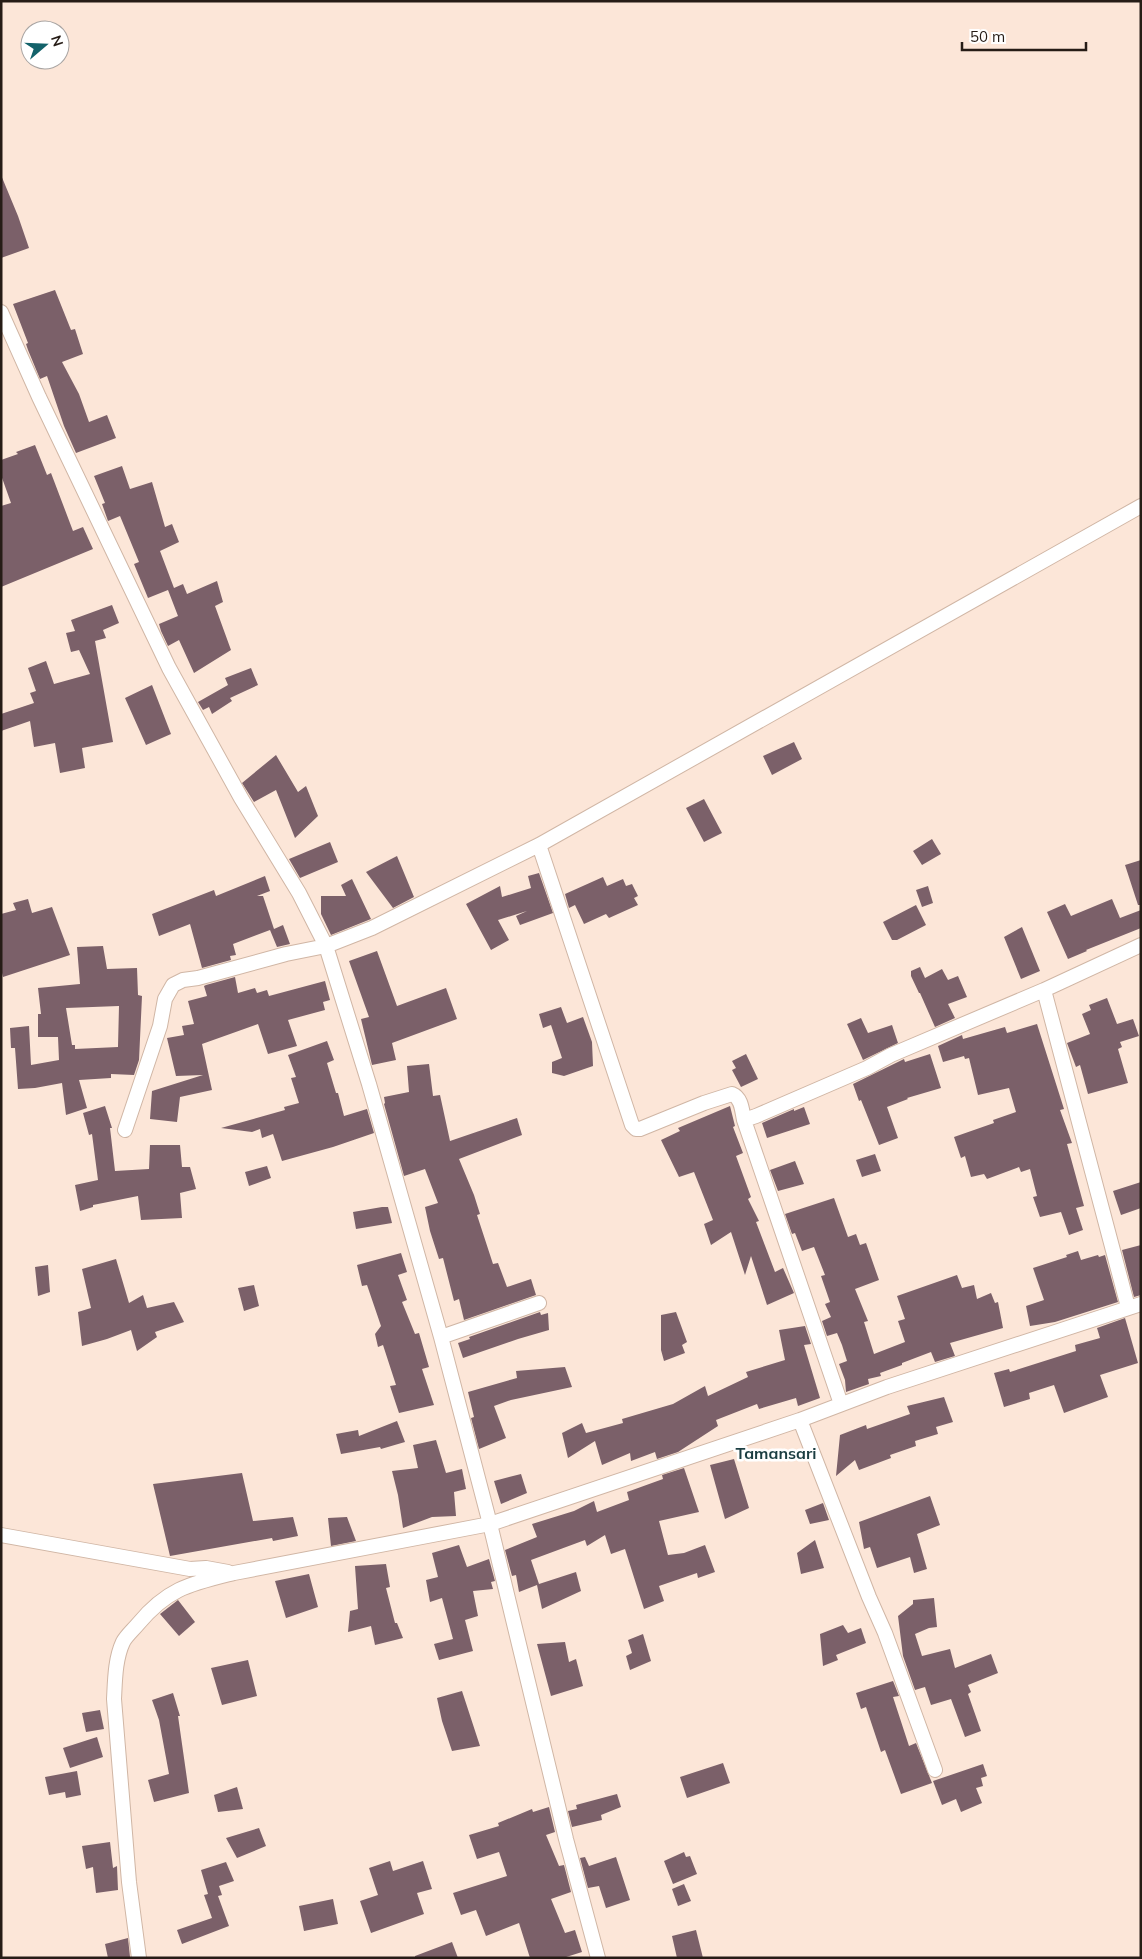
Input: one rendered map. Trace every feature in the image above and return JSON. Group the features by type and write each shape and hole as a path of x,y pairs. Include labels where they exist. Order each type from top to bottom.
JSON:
{"street":[{"path":"1,312 43,406 170,668 242,798 299,894 326,946 369,1084 441,1337 490,1524 566,1839 598,1958"},
{"path":"125,1130 160,1026 165,999 173,985 183,980 198,978 286,954 326,946 372,928 539,845 1141,506"},
{"path":"539,845 632,1125 636,1129 640,1129 704,1103 732,1094 736,1095 740,1100 744,1120 841,1404"},
{"path":"744,1120 1044,990 1141,945"},
{"path":"140,1958 129,1882 114,1699 115,1671 123,1642 165,1596 185,1587 234,1573 490,1524 800,1420 887,1387 1134,1306 1044,990"},
{"path":"441,1337 539,1304"},
{"path":"800,1420 869,1597 885,1633 935,1770"},
{"path":"1,1535 190,1569 206,1568 234,1573"}],"building":[{"path":"1,175 29,248 1,258"},
{"path":"55,290 71,330 75,329 83,354 62,362 79,394 89,422 107,415 116,438 76,453 64,426 47,376 40,379 13,304"},
{"path":"35,445 47,475 51,473 73,531 83,527 93,549 1,587 1,506 11,503 1,475 1,460"},
{"path":"122,466 130,489 152,482 165,527 172,524 179,542 160,551 174,588 183,584 187,594 217,581 223,602 215,606 231,650 194,673 179,640 168,646 161,631 159,624 178,616 168,590 148,598 134,564 139,562 120,516 108,521 102,504 105,503 94,476"},
{"path":"112,605 119,623 103,630 106,638 95,641 113,742 82,748 85,768 60,773 55,743 34,747 30,721 1,731 1,714 34,703 30,693 36,691 28,668 46,661 54,684 90,674 79,650 71,652 66,633 75,631 71,620"},
{"path":"251,668 258,685 230,698 232,701 212,714 209,707 203,710 198,702 228,685 225,678"},
{"path":"152,685 171,734 146,745 125,698"},
{"path":"794,742 802,759 772,775 763,756"},
{"path":"276,755 298,792 306,786 318,816 295,838 276,790 254,802 242,783"},
{"path":"704,799 722,833 704,842 686,808"},
{"path":"932,839 941,854 922,865 913,851"},
{"path":"330,842 338,862 300,878 289,859"},
{"path":"397,856 414,897 393,908 366,872"},
{"path":"1141,860 1141,905 1138,905 1125,865"},
{"path":"539,873 553,913 520,925 516,916 527,911 498,920 509,940 491,950 466,904 500,886 502,897 531,888 528,876"},
{"path":"265,876 270,891 257,896 263,896 274,929 283,925 290,944 277,947 270,930 233,944 236,955 230,956 231,960 202,968 190,924 159,936 152,914 214,890 216,896"},
{"path":"603,877 607,886 623,879 626,886 632,884 638,896 634,898 638,905 609,918 606,914 584,924 575,905 569,908 565,894"},
{"path":"352,879 371,919 331,935 321,914 321,896 346,896 341,885"},
{"path":"928,886 933,903 922,907 916,890"},
{"path":"28,899 32,913 52,907 70,955 3,977 1,969 1,914 16,910 13,903"},
{"path":"1112,899 1120,918 1141,910 1141,928 1068,959 1047,912 1065,904 1071,916"},
{"path":"916,905 926,925 897,940 892,940 883,922"},
{"path":"1022,927 1040,971 1021,979 1004,937"},
{"path":"103,946 107,969 137,968 138,995 142,996 139,1060 134,1075 111,1074 111,1078 79,1080 87,1108 66,1115 62,1083 18,1089 15,1048 11,1048 10,1028 29,1026 31,1065 59,1060 58,1037 38,1037 38,1014 41,1014 38,988 80,984 77,947","holes":["119,1006 118,1047 75,1049 75,1045 72,1045 66,1008"]},
{"path":"377,951 397,1006 446,988 457,1019 392,1043 396,1060 372,1065 361,1019 369,1017 349,961"},
{"path":"920,967 925,978 942,969 948,980 958,976 967,997 948,1004 955,1018 935,1027 911,976 911,971"},
{"path":"235,977 238,993 255,988 257,993 267,990 269,996 325,981 330,1000 323,1002 325,1010 288,1020 297,1046 268,1054 258,1024 202,1044 212,1090 180,1097 177,1122 150,1119 152,1091 203,1075 176,1076 167,1038 184,1035 182,1026 194,1024 188,1001 207,996 204,986"},
{"path":"1107,998 1117,1024 1133,1019 1139,1036 1120,1042 1122,1047 1118,1049 1128,1083 1088,1094 1080,1065 1076,1067 1067,1043 1090,1034 1082,1014 1091,1010 1089,1005"},
{"path":"561,1007 567,1023 583,1017 592,1042 593,1066 564,1076 552,1073 552,1062 562,1058 551,1025 543,1028 539,1014"},
{"path":"861,1018 868,1033 892,1025 898,1043 863,1060 847,1024"},
{"path":"1037,1024 1064,1109 1060,1110 1072,1143 1067,1144 1084,1206 1076,1208 1083,1230 1069,1235 1061,1212 1040,1217 1033,1197 1037,1196 1030,1169 1021,1172 1019,1167 987,1179 984,1174 971,1177 965,1156 961,1158 954,1137 994,1123 993,1120 1016,1112 1009,1088 978,1095 969,1058 965,1059 964,1056 943,1062 938,1046 962,1035 963,1039 1005,1027 1007,1033"},
{"path":"327,1041 334,1060 327,1063 344,1116 367,1109 374,1133 282,1161 273,1134 262,1138 260,1129 252,1132 221,1128 285,1110 284,1107 299,1103 291,1078 296,1077 288,1055"},
{"path":"746,1054 758,1079 741,1087 732,1070 736,1068 732,1061"},
{"path":"930,1054 941,1088 907,1098 887,1107 898,1138 879,1145 853,1084 904,1059 905,1062"},
{"path":"429,1064 433,1096 440,1095 450,1141 517,1118 522,1135 459,1159 474,1195 480,1214 477,1215 493,1264 498,1263 507,1287 531,1279 536,1295 464,1320 459,1299 454,1301 443,1258 439,1259 430,1231 425,1207 438,1203 425,1169 404,1176 384,1104 384,1097 409,1092 407,1066"},
{"path":"105,1106 112,1128 110,1128 115,1171 149,1169 150,1145 180,1145 182,1167 190,1167 196,1189 180,1193 182,1218 141,1220 138,1196 93,1205 93,1207 80,1211 75,1185 98,1180 92,1134 89,1135 83,1113"},
{"path":"730,1106 735,1126 733,1127 743,1153 736,1156 751,1197 748,1199 759,1221 756,1222 775,1272 783,1268 794,1293 767,1305 751,1256 745,1275 731,1232 711,1245 704,1224 713,1220 694,1172 679,1177 661,1140 680,1131 678,1128"},
{"path":"804,1107 810,1124 767,1138 762,1123 794,1109 794,1111"},
{"path":"875,1154 881,1171 862,1177 856,1160"},
{"path":"795,1161 804,1184 778,1191 770,1170"},
{"path":"267,1166 271,1178 249,1186 245,1172"},
{"path":"1141,1182 1141,1208 1121,1215 1113,1191"},
{"path":"834,1198 848,1237 856,1234 860,1245 866,1243 879,1280 855,1289 868,1321 864,1322 874,1354 905,1342 898,1321 905,1319 897,1296 957,1275 962,1288 974,1285 977,1299 991,1293 995,1303 998,1302 1003,1328 950,1343 955,1356 935,1362 931,1352 880,1373 881,1376 868,1379 869,1384 846,1392 845,1380 839,1364 847,1361 842,1345 837,1333 827,1336 822,1321 831,1317 825,1304 830,1302 821,1276 825,1275 814,1247 802,1251 795,1233 792,1234 785,1214"},
{"path":"388,1207 392,1223 356,1229 353,1212"},
{"path":"1141,1245 1141,1295 1134,1297 1122,1250"},
{"path":"1078,1251 1081,1260 1105,1255 1118,1302 1055,1322 1030,1326 1026,1306 1044,1300 1033,1268 1067,1257 1066,1255"},
{"path":"401,1253 407,1272 398,1275 407,1300 402,1302 415,1334 419,1333 429,1367 422,1369 434,1405 399,1413 390,1386 396,1385 383,1345 378,1347 375,1334 381,1326 367,1285 362,1286 357,1265"},
{"path":"116,1259 129,1303 143,1295 147,1308 174,1302 184,1322 155,1332 157,1337 137,1351 131,1330 82,1346 78,1312 91,1308 82,1269"},
{"path":"48,1265 50,1292 38,1296 35,1267"},
{"path":"254,1285 259,1306 244,1311 238,1288"},
{"path":"540,1312 541,1315 548,1313 549,1330 463,1358 458,1343 470,1339 469,1337"},
{"path":"676,1312 687,1342 682,1345 685,1353 664,1361 661,1350 661,1315"},
{"path":"1125,1318 1138,1363 1100,1375 1108,1397 1064,1413 1054,1385 1029,1393 1030,1399 1004,1407 994,1373 1009,1369 1010,1372 1076,1351 1075,1345 1100,1338 1097,1328"},
{"path":"805,1326 811,1344 804,1345 820,1398 798,1406 796,1398 759,1409 757,1404 716,1420 718,1426 678,1452 657,1459 655,1452 631,1461 630,1453 602,1465 595,1441 568,1458 562,1433 582,1423 586,1433 623,1423 622,1419 673,1404 705,1386 708,1396 748,1377 746,1372 785,1360 779,1330"},
{"path":"565,1367 572,1387 511,1400 494,1406 506,1438 479,1449 471,1418 474,1417 468,1392 517,1378 516,1371"},
{"path":"944,1397 953,1422 936,1427 938,1434 915,1441 916,1446 890,1455 891,1458 859,1470 855,1460 836,1476 840,1435 866,1425 867,1429 910,1414 907,1406"},
{"path":"397,1421 405,1442 381,1449 380,1447 341,1454 336,1434 358,1430 359,1436"},
{"path":"436,1440 446,1473 462,1469 466,1489 454,1492 456,1516 432,1517 403,1528 392,1471 418,1468 413,1445"},
{"path":"734,1459 749,1508 725,1519 710,1465"},
{"path":"684,1468 699,1512 659,1521 668,1555 684,1553 705,1545 715,1572 698,1578 697,1573 659,1586 664,1601 644,1609 625,1549 611,1554 605,1535 587,1546 585,1540 531,1560 539,1584 576,1572 581,1591 542,1609 537,1585 519,1592 516,1575 512,1576 505,1550 537,1537 532,1524 574,1511 594,1501 597,1512 629,1500 627,1492 663,1479 662,1475"},
{"path":"242,1473 253,1521 293,1517 298,1536 273,1541 272,1538 170,1556 153,1484"},
{"path":"521,1474 527,1493 501,1504 494,1481"},
{"path":"930,1496 940,1525 917,1534 927,1569 914,1573 910,1557 877,1568 870,1547 864,1549 859,1522"},
{"path":"823,1503 829,1520 810,1524 805,1510"},
{"path":"347,1517 356,1541 331,1546 328,1518"},
{"path":"815,1540 824,1568 801,1574 797,1553"},
{"path":"459,1545 467,1567 489,1559 495,1581 491,1582 493,1589 473,1591 478,1616 465,1620 473,1651 439,1660 434,1644 453,1639 442,1598 430,1602 426,1580 438,1577 432,1553"},
{"path":"386,1564 390,1587 386,1588 395,1623 397,1623 403,1638 375,1645 371,1626 348,1632 350,1611 358,1609 355,1566"},
{"path":"309,1574 318,1607 286,1618 275,1581"},
{"path":"934,1598 937,1627 915,1634 922,1656 950,1649 955,1668 991,1654 998,1673 968,1685 971,1692 968,1694 981,1731 965,1737 951,1699 931,1705 925,1687 915,1690 903,1656 898,1616 913,1604 913,1600"},
{"path":"178,1600 195,1622 179,1636 160,1614"},
{"path":"843,1625 848,1633 861,1628 866,1643 836,1655 838,1660 823,1666 820,1634"},
{"path":"643,1634 651,1661 630,1670 626,1656 632,1653 628,1640"},
{"path":"565,1642 569,1662 576,1659 583,1686 551,1696 537,1644"},
{"path":"248,1660 257,1696 222,1705 211,1668"},
{"path":"893,1681 899,1696 893,1697 909,1746 916,1743 932,1783 901,1794 885,1750 881,1752 866,1707 861,1709 856,1693"},
{"path":"462,1691 480,1746 452,1751 437,1698"},
{"path":"173,1693 180,1716 178,1716 189,1793 154,1802 148,1780 169,1774 159,1720 152,1700"},
{"path":"100,1710 104,1729 86,1732 82,1713"},
{"path":"97,1737 103,1757 70,1768 63,1748"},
{"path":"723,1763 730,1783 687,1798 680,1777"},
{"path":"983,1764 987,1776 981,1778 983,1786 976,1788 982,1803 961,1812 956,1799 942,1805 933,1781"},
{"path":"77,1771 81,1795 66,1798 65,1792 49,1795 45,1777"},
{"path":"237,1787 243,1809 218,1812 214,1795"},
{"path":"617,1794 621,1807 601,1815 602,1820 572,1827 568,1811 577,1809 576,1805"},
{"path":"549,1807 555,1832 546,1835 559,1866 564,1865 571,1892 551,1899 565,1933 575,1930 582,1952 563,1958 530,1958 519,1923 486,1936 476,1910 461,1915 453,1893 507,1876 499,1852 477,1859 469,1835 499,1826 498,1823 532,1809 533,1812"},
{"path":"259,1828 266,1846 237,1858 226,1838"},
{"path":"110,1842 113,1868 117,1866 118,1890 96,1893 93,1867 86,1869 82,1846"},
{"path":"684,1852 686,1857 690,1856 697,1874 673,1884 664,1861"},
{"path":"585,1857 589,1866 616,1857 630,1900 606,1908 599,1886 588,1888 580,1858"},
{"path":"390,1861 393,1871 423,1861 432,1889 417,1893 424,1914 371,1933 360,1901 378,1895 369,1868"},
{"path":"226,1862 234,1881 219,1886 222,1895 218,1896 229,1926 182,1944 177,1930 212,1918 204,1895 208,1894 201,1870"},
{"path":"684,1884 691,1901 678,1906 672,1889"},
{"path":"333,1899 338,1924 304,1931 299,1906"},
{"path":"696,1930 703,1958 677,1958 672,1936"},
{"path":"128,1938 130,1957 108,1958 105,1944"},
{"path":"452,1942 458,1958 415,1958 415,1956"}],"district":[{"name":"Tamansari","path":"776,1453"}]}
